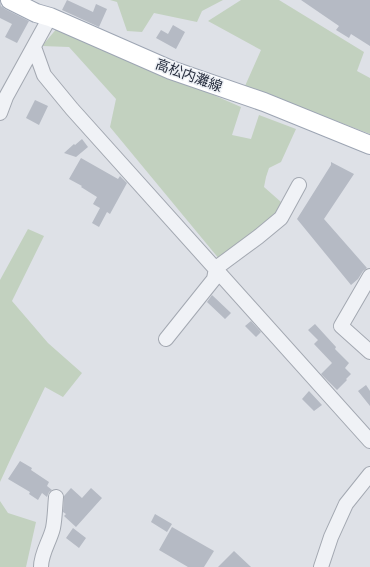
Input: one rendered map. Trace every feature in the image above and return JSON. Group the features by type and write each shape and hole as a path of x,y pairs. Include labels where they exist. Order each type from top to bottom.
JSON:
{"main road":[{"name":"高松内灘線","path":"10,0 36,13 50,17 171,70 264,102 370,145"}],"street":[{"path":"0,113 6,97 50,17"},
{"path":"34,47 44,76 72,109 370,440"},
{"path":"166,339 214,279 216,268 281,218 299,185"},
{"path":"370,276 341,326 370,352"},
{"path":"321,567 331,537 346,504 370,474"},
{"path":"41,567 41,563 53,529 56,497"}],"green space":[{"path":"110,0 223,0 202,11 197,22 154,13 142,32 127,31 117,2"},
{"path":"241,0 279,0 364,52 357,71 370,78 370,134 245,86 261,50 208,21"},
{"path":"58,27 241,107 232,135 251,139 259,115 296,129 281,162 269,168 266,177 264,187 281,202 275,217 220,260 110,127 116,99 69,47 42,46"},
{"path":"28,229 44,236 12,301 48,343 82,373 63,397 45,387 0,482 0,280"},
{"path":"0,501 8,513 36,522 26,567 0,567"}],"building":[{"path":"67,0 93,12 96,4 107,9 99,27 62,10"},
{"path":"301,0 370,0 370,46 351,34 349,38 336,30 339,26"},
{"path":"0,2 1,6 5,9 29,21 17,43 5,37 12,24 0,18"},
{"path":"173,25 185,32 176,49 156,38 161,30 168,34"},
{"path":"35,100 48,106 39,125 26,118"},
{"path":"82,139 88,147 76,157 64,153 74,144 75,145"},
{"path":"81,158 118,179 120,176 127,183 110,214 107,212 99,227 92,223 100,208 93,204 97,197 69,179"},
{"path":"331,162 354,174 324,219 367,268 351,285 297,219 331,165"},
{"path":"212,295 231,313 225,319 207,302"},
{"path":"251,321 261,332 256,337 245,326"},
{"path":"315,324 336,347 335,349 349,363 345,368 351,374 337,390 321,374 332,363 314,344 318,340 308,330"},
{"path":"366,385 370,391 370,406 358,391"},
{"path":"309,391 322,405 314,411 302,399"},
{"path":"20,461 32,468 31,470 49,482 47,486 52,490 49,492 47,497 42,493 38,500 29,494 30,492 8,479"},
{"path":"71,488 82,498 91,488 102,498 76,527 64,516 66,514 63,512 64,496"},
{"path":"155,514 172,524 167,532 151,522"},
{"path":"172,527 214,551 204,567 188,567 159,550"},
{"path":"73,528 86,538 79,548 66,538"},
{"path":"234,551 251,567 218,567"}]}
